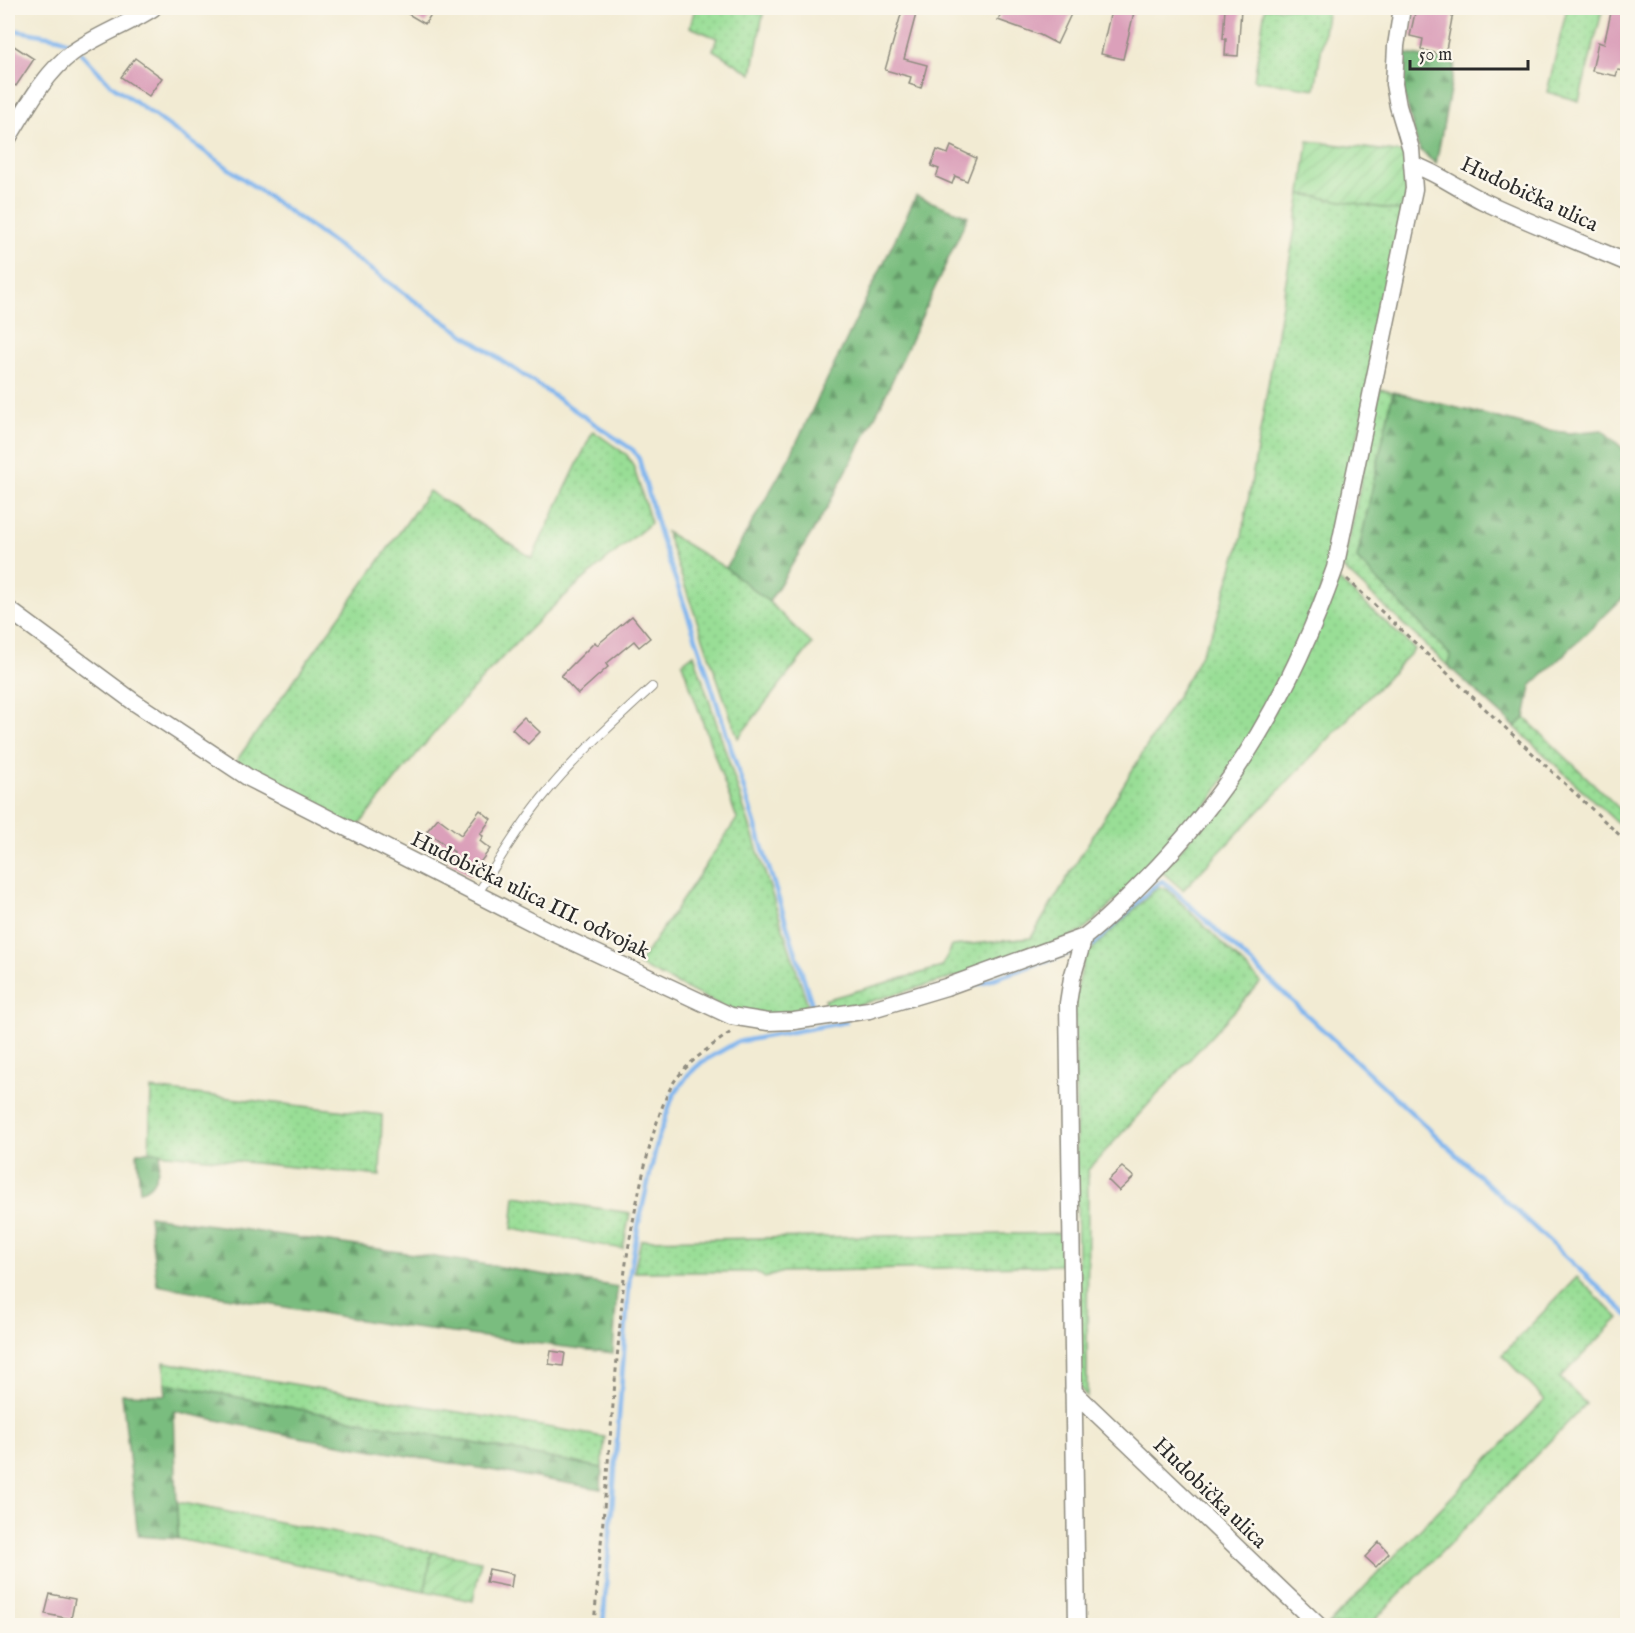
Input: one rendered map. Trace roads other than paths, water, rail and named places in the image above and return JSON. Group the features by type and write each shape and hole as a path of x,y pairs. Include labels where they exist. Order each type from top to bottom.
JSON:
{"street":[{"path":"8,138 33,98 61,62 79,49 153,8"},
{"path":"1402,8 1396,46 1394,84 1414,165"},
{"name":"Hudobička ulica","path":"1414,165 1438,173 1468,194 1502,210 1628,263"},
{"name":"Hudobička ulica III. odvojak","path":"8,609 134,702 249,778 478,893 544,929 731,1016 750,1020 795,1021 869,1010 946,987 1084,937 1100,926 1160,865 1214,802 1261,733 1291,680 1314,628 1335,568 1407,229 1414,165"},
{"path":"1077,1626 1068,1003 1072,978 1084,937"},
{"name":"Hudobička ulica","path":"1073,1391 1319,1626"}],"lane":[{"path":"478,893 514,836 542,798 605,731 652,687"}],"waterway":[{"path":"8,29 59,38 70,43"},
{"path":"82,54 110,84 422,306 633,450 639,459 661,538 700,650 815,1014"},
{"path":"1093,945 1162,881 1628,1315"},
{"path":"969,987 1072,952"},
{"path":"907,1007 930,1000"},
{"path":"603,1626 630,1272 658,1139 673,1096 688,1075 702,1062 737,1042 846,1022"}]}
